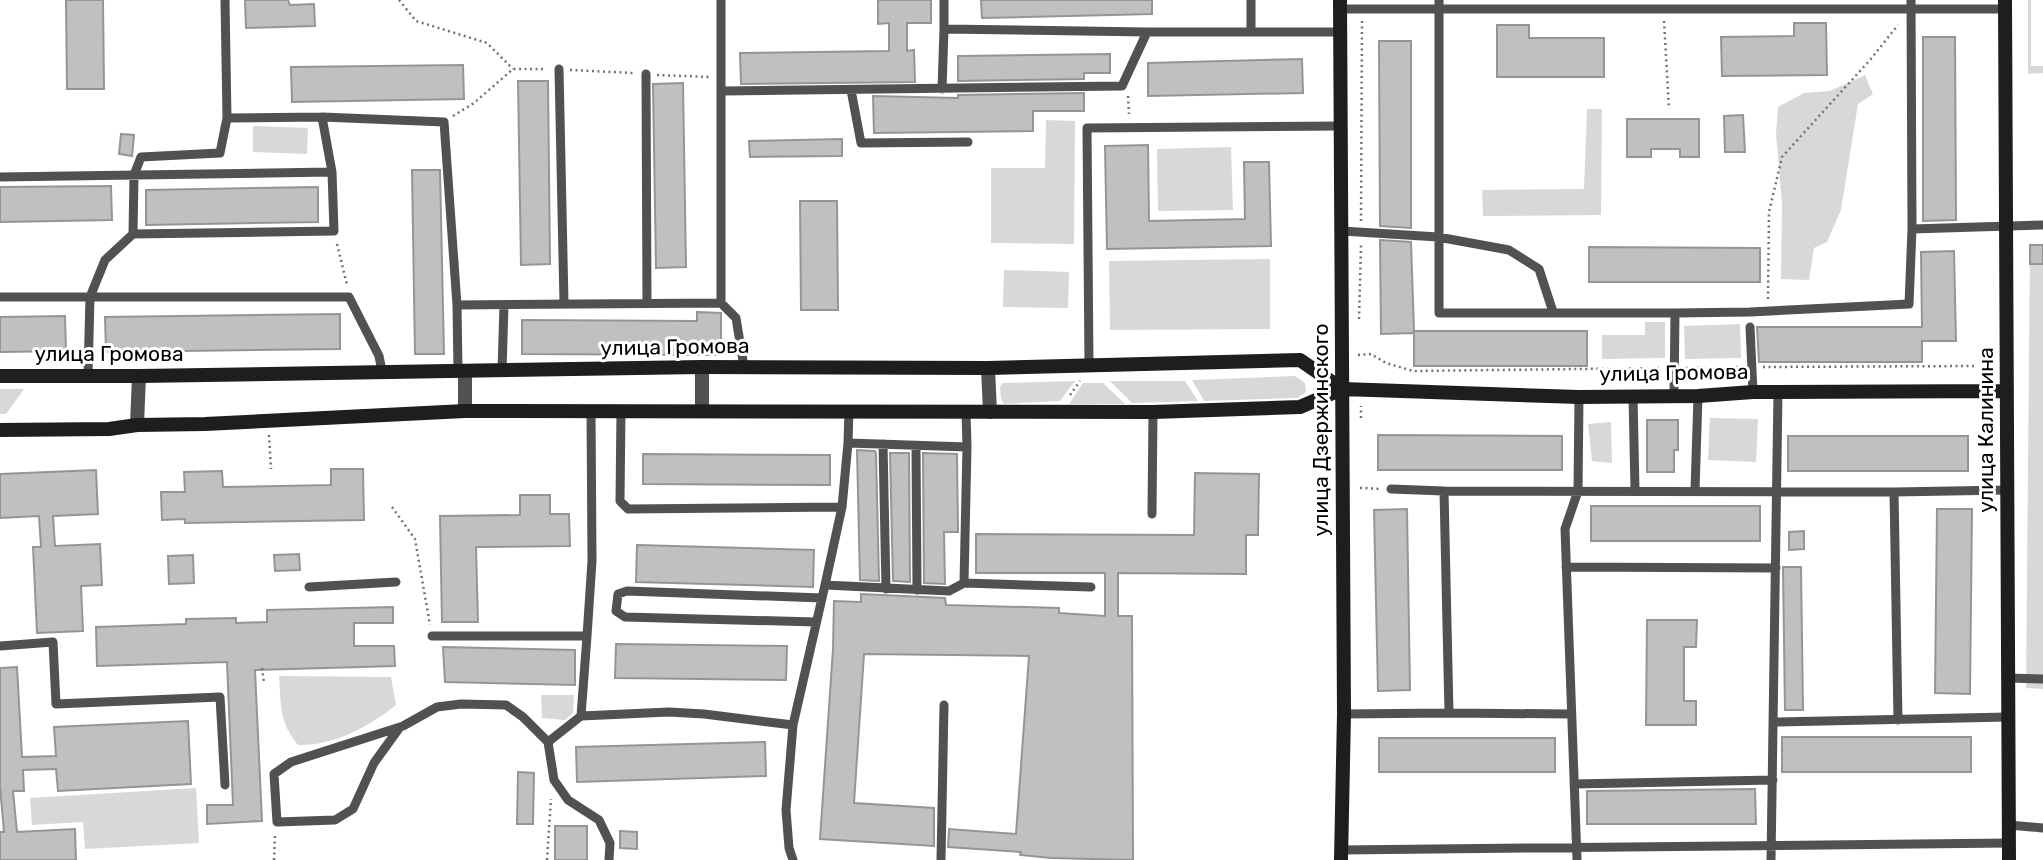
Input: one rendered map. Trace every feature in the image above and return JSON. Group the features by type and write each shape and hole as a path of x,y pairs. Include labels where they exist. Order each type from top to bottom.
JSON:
{"street":[{"name":"улица Калинина","path":"2005,4 2009,860"},
{"name":"улица Дзержинского","path":"1339,5 1342,126 1344,714 1341,855"},
{"name":"улица Громова","path":"0,376 702,367 988,368 1300,360 1342,389"},
{"path":"702,367 702,409"},
{"path":"988,368 990,412"},
{"path":"461,371 465,411"},
{"path":"137,425 138,376"},
{"name":"улица Громова","path":"0,430 109,429 137,425 219,424 465,411 702,409 1153,412 1300,407 1342,389 1579,397 1698,396 1753,392 2007,391"}],"lane":[{"path":"133,233 134,175 141,157 220,153 227,118 225,0"},
{"path":"721,0 721,303"},
{"path":"942,89 944,0"},
{"path":"1251,0 1251,31"},
{"path":"1439,4 1439,313 1675,313 1909,304 1912,229 1910,4"},
{"path":"1339,5 1363,9 1439,4 1663,10 2005,4"},
{"path":"944,29 1340,32"},
{"path":"723,91 1122,86 1147,32"},
{"path":"559,69 564,303"},
{"path":"646,74 647,303"},
{"path":"851,90 861,143 968,142"},
{"path":"227,118 322,117 444,122 461,371"},
{"path":"88,374 90,297 105,260 133,233 334,231 332,172 322,117"},
{"path":"1091,365 1087,128 1342,126"},
{"path":"0,177 332,172"},
{"path":"1912,229 2043,225"},
{"path":"1342,231 1438,237 1509,250 1539,269 1553,312"},
{"path":"0,297 349,297 379,356 382,371"},
{"path":"457,305 721,303 736,318 744,367"},
{"path":"502,371 505,305"},
{"path":"1674,396 1675,313"},
{"path":"1750,327 1753,392"},
{"path":"1771,860 1779,393"},
{"path":"1633,396 1635,490"},
{"path":"1695,490 1698,396"},
{"path":"1577,860 1564,529 1578,489 1579,397"},
{"path":"621,410 620,501 628,509 842,507"},
{"path":"793,860 789,848 786,810 793,725 842,507 849,410"},
{"path":"581,716 592,561 590,411"},
{"path":"964,583 966,412"},
{"path":"1152,514 1153,412"},
{"path":"848,443 967,447"},
{"path":"883,444 886,589"},
{"path":"916,446 917,590"},
{"path":"1391,489 1776,492 2007,490"},
{"path":"1444,491 1449,713"},
{"path":"1894,492 1898,720"},
{"path":"1566,567 1776,568"},
{"path":"309,587 396,582"},
{"path":"825,585 949,591 964,583 1091,587"},
{"path":"816,622 625,617 617,611 618,594 627,591 822,598"},
{"path":"432,636 587,636"},
{"path":"0,646 53,642 56,704 220,697 225,785"},
{"path":"2008,678 2043,679"},
{"path":"400,727 374,763 353,809 335,820 276,822 274,774 291,762 400,727 437,707 460,704 506,705 523,717 548,742 554,780 568,800 598,820 610,843 609,860"},
{"path":"941,860 944,705"},
{"path":"548,742 581,716 669,712 793,725"},
{"path":"1344,714 1570,714"},
{"path":"1775,722 2007,717"},
{"path":"1574,784 1773,780"},
{"path":"2009,825 2043,828"},
{"path":"1341,855 1577,847 2009,843"}],"path":[{"path":"399,0 415,21 487,43 513,69"},
{"path":"1768,311 1769,212 1782,157 1870,60 1910,4"},
{"path":"1359,327 1363,9"},
{"path":"1663,10 1670,109"},
{"path":"444,122 474,103 513,69 722,78"},
{"path":"1122,86 1129,97 1129,128"},
{"path":"334,231 349,297"},
{"path":"1342,355 1371,354 1386,363 1413,371 1975,366"},
{"path":"1058,412 1091,365"},
{"path":"269,432 271,469"},
{"path":"1360,488 1391,489"},
{"path":"393,507 415,539 432,636"},
{"path":"262,668 264,683"},
{"path":"547,860 553,775"},
{"path":"274,860 275,840"}],"shaded area":[{"path":"2028,0 2031,0 2031,66 2043,66 2043,73 2028,74"},
{"path":"1865,75 1873,94 1858,104 1841,210 1827,242 1814,248 1809,280 1781,279 1782,203 1776,134 1778,107 1804,93 1830,91"},
{"path":"1587,109 1602,109 1601,215 1483,216 1482,190 1584,189"},
{"path":"1046,120 1075,121 1074,244 991,243 991,168 1045,168"},
{"path":"253,126 308,128 307,154 253,152"},
{"path":"1231,147 1233,210 1158,211 1157,149"},
{"path":"2030,245 2043,245 2043,689 2026,688"},
{"path":"1270,259 1270,329 1110,330 1109,261"},
{"path":"1004,270 1069,272 1068,308 1003,307"},
{"path":"1645,322 1665,322 1665,358 1602,359 1602,335 1645,335"},
{"path":"1740,324 1741,358 1685,359 1684,326"},
{"path":"1295,376 1305,383 1306,392 1297,398 1204,401 1192,380"},
{"path":"1075,381 1060,401 1004,404 1001,399 1000,387 1003,383"},
{"path":"1110,381 1185,381 1198,401 1132,403"},
{"path":"1083,383 1103,383 1125,404 1069,404"},
{"path":"0,389 24,389 6,414 0,414"},
{"path":"1710,418 1758,419 1756,462 1708,460"},
{"path":"1611,422 1612,463 1592,461 1588,424"},
{"path":"279,676 391,677 396,705 350,734 324,742 298,745 284,720"},
{"path":"541,695 574,695 573,713 565,720 542,718"},
{"path":"196,788 199,843 85,849 83,822 32,825 30,798"}],"building":[{"path":"66,0 103,0 104,89 67,89"},
{"path":"245,0 288,0 290,5 314,4 315,26 246,28"},
{"path":"878,0 931,0 931,23 907,23 907,51 914,50 915,82 741,84 740,53 889,51 889,23 878,24"},
{"path":"981,0 1152,0 1152,14 982,18"},
{"path":"1794,23 1826,23 1827,75 1722,76 1721,37 1794,36"},
{"path":"1497,25 1529,25 1529,38 1604,38 1604,77 1497,77"},
{"path":"1923,37 1955,37 1956,220 1923,221"},
{"path":"1379,41 1411,41 1411,228 1380,226"},
{"path":"1110,54 1110,73 1084,73 1084,79 958,81 958,56"},
{"path":"1302,59 1303,93 1148,96 1148,63"},
{"path":"463,65 464,99 292,102 291,67"},
{"path":"518,81 548,81 550,264 521,265"},
{"path":"683,83 686,267 656,268 653,84"},
{"path":"1084,93 1084,111 1033,111 1033,131 874,133 873,96 958,98 958,95"},
{"path":"1743,115 1745,152 1725,152 1724,116"},
{"path":"1627,119 1699,119 1699,157 1680,157 1680,149 1651,149 1651,157 1627,157"},
{"path":"121,134 134,135 132,156 119,154"},
{"path":"842,139 842,156 750,157 749,141"},
{"path":"1148,145 1149,221 1245,219 1244,162 1269,162 1271,246 1107,249 1105,146"},
{"path":"412,170 440,170 444,354 415,354"},
{"path":"111,186 112,220 0,222 0,187"},
{"path":"318,187 318,222 146,225 146,190"},
{"path":"800,201 837,201 838,310 801,310"},
{"path":"1380,240 1411,242 1414,331 1587,331 1587,366 1414,366 1414,333 1381,334"},
{"path":"2030,245 2043,245 2043,264 2030,264"},
{"path":"1589,247 1760,248 1760,282 1589,282"},
{"path":"1954,251 1956,341 1922,341 1922,362 1759,362 1757,327 1922,327 1921,252"},
{"path":"697,312 721,313 721,355 522,354 522,320 697,321"},
{"path":"340,314 340,349 106,352 105,317"},
{"path":"65,316 66,351 0,352 0,317"},
{"path":"1647,420 1678,420 1678,450 1674,450 1674,472 1647,472"},
{"path":"1378,435 1562,436 1562,470 1378,470"},
{"path":"1788,436 1968,436 1968,471 1788,471"},
{"path":"857,450 875,451 876,454 879,581 860,580"},
{"path":"890,453 909,453 910,582 893,581"},
{"path":"923,453 957,454 958,532 944,532 945,584 924,583"},
{"path":"643,454 830,455 830,485 643,484"},
{"path":"331,469 363,469 364,520 185,523 185,519 162,520 161,492 185,492 184,472 222,471 223,487 331,485"},
{"path":"96,470 98,514 53,516 55,546 100,544 102,585 81,586 83,631 37,633 33,547 41,547 39,516 0,518 0,474"},
{"path":"1195,473 1259,474 1258,535 1246,535 1246,574 1118,573 1118,616 1132,616 1133,860 1051,858 1020,855 1021,852 948,847 949,829 1016,834 1029,656 864,654 854,803 934,808 934,846 820,839 834,601 861,602 861,594 945,598 946,605 1059,608 1059,613 1105,616 1105,573 976,573 976,534 1194,535"},
{"path":"520,495 550,495 550,514 569,514 570,546 476,547 478,622 442,622 440,516 520,515"},
{"path":"1591,506 1760,506 1760,541 1591,541"},
{"path":"1407,509 1410,690 1378,691 1374,510"},
{"path":"1937,509 1972,509 1970,694 1935,693"},
{"path":"1804,531 1804,549 1789,550 1789,532"},
{"path":"637,545 814,550 813,587 636,582"},
{"path":"299,554 300,570 275,571 274,555"},
{"path":"193,555 194,583 169,584 168,556"},
{"path":"1783,567 1801,567 1803,710 1785,710"},
{"path":"393,607 393,623 354,623 354,646 394,646 395,666 255,670 262,821 207,824 207,805 233,805 227,662 97,666 96,627 186,624 186,619 236,618 236,623 267,622 267,610"},
{"path":"1647,620 1697,620 1696,647 1684,647 1684,701 1696,701 1696,725 1646,725"},
{"path":"616,644 787,646 786,680 615,678"},
{"path":"443,647 575,650 575,685 445,682"},
{"path":"17,667 22,757 56,756 54,727 188,721 191,784 58,791 56,769 23,770 24,791 13,791 17,832 75,829 76,860 0,860 0,832 4,832 0,786 0,668"},
{"path":"1782,737 1971,737 1971,772 1782,772"},
{"path":"1379,738 1555,738 1555,772 1379,772"},
{"path":"765,742 766,776 577,782 576,747"},
{"path":"518,772 534,773 533,824 517,824"},
{"path":"1755,789 1756,824 1587,824 1587,791"},
{"path":"555,826 587,826 587,860 555,860"},
{"path":"620,831 637,832 637,849 620,848"}]}
